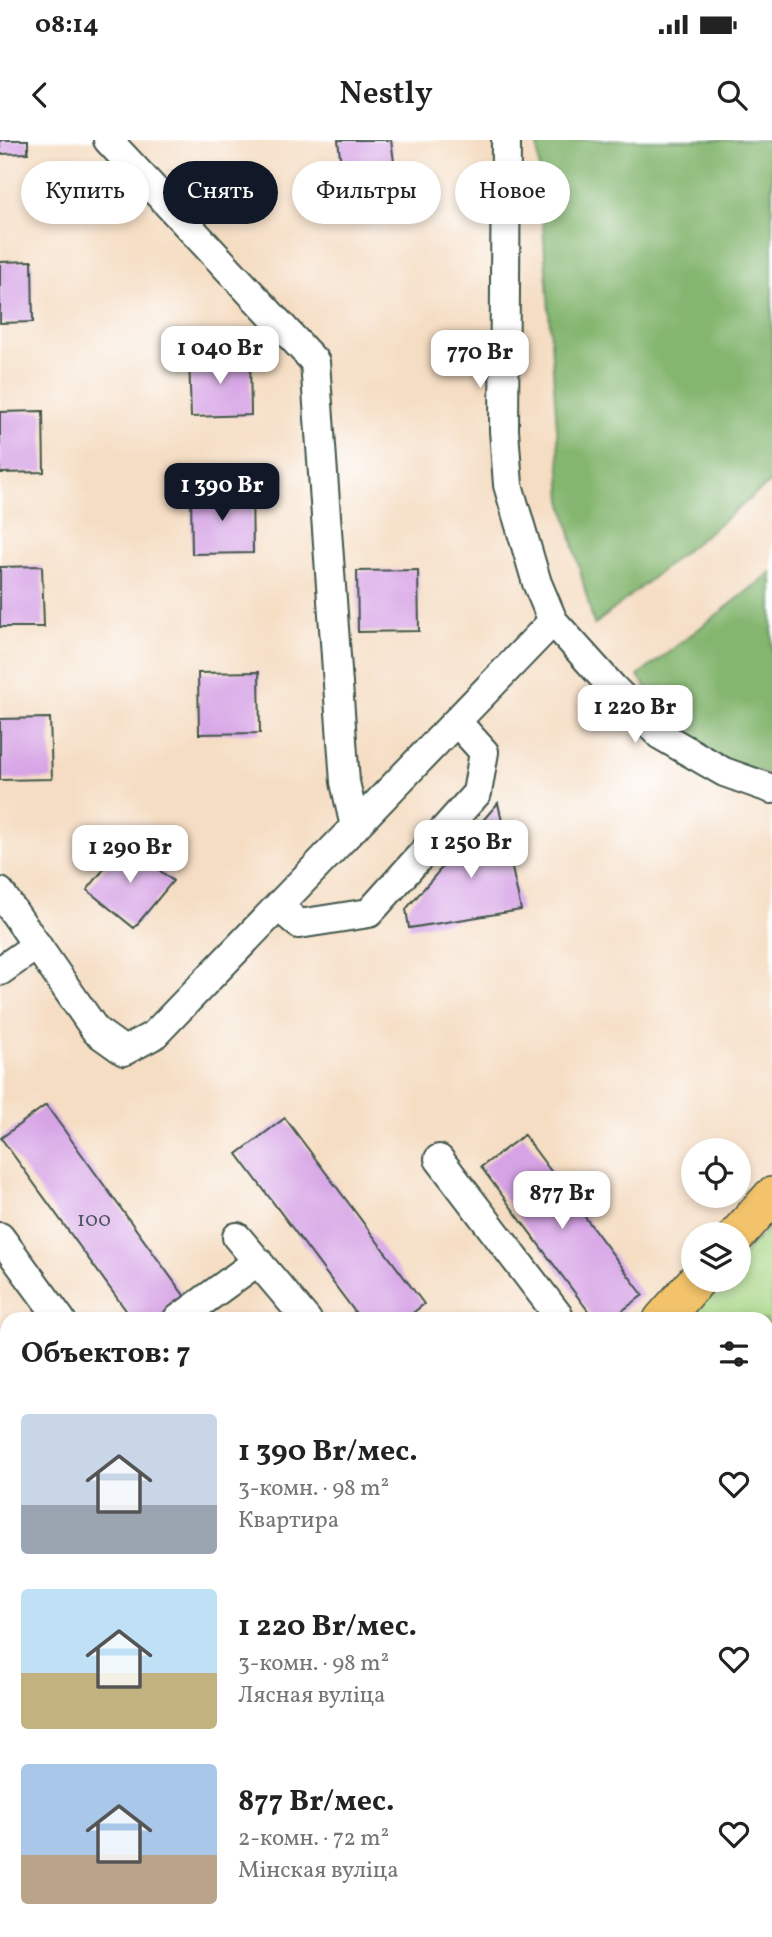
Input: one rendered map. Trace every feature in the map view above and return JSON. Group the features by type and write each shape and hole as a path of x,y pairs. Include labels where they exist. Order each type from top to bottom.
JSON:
{"main road":[{"path":"749,1222 772,1196"},
{"path":"669,1312 687,1292"}],"street":[{"path":"108,140 315,362 345,782 355,827"},
{"path":"506,140 504,430 508,485 537,583 554,621 613,688 660,735 724,772 772,789"},
{"path":"0,892 96,1031 124,1051 154,1035 554,621"},
{"path":"279,906 299,924 369,913 477,793 484,752 457,722"},
{"path":"0,971 37,945"},
{"path":"439,1159 556,1312"},
{"path":"0,1237 55,1312"},
{"path":"237,1237 258,1261 294,1312"},
{"path":"188,1312 258,1261"}],"green space":[{"path":"537,140 772,140 772,481 594,625 562,500 543,224 570,224 570,161 538,161"},
{"path":"772,572 772,776 692,747 638,676"},
{"path":"772,1224 772,1312 689,1312 708,1292 751,1292 751,1246"}],"building":[{"path":"0,140 28,140 28,153 0,154"},
{"path":"338,140 391,140 394,161 341,161"},
{"path":"32,261 33,322 0,323 0,262"},
{"path":"250,355 251,415 191,417 189,356"},
{"path":"43,411 44,472 0,473 0,412"},
{"path":"252,492 253,553 192,554 191,493"},
{"path":"42,566 44,627 0,627 0,567"},
{"path":"418,570 419,631 358,632 357,571"},
{"path":"259,672 260,733 199,734 198,673"},
{"path":"50,718 52,779 0,780 0,719"},
{"path":"498,803 521,910 409,928 406,909"},
{"path":"125,843 173,881 134,928 87,890"},
{"path":"46,1105 188,1301 172,1312 127,1312 1,1138"},
{"path":"285,1118 424,1304 414,1312 355,1312 237,1154"},
{"path":"524,1135 643,1295 621,1312 589,1312 481,1167"}]}
